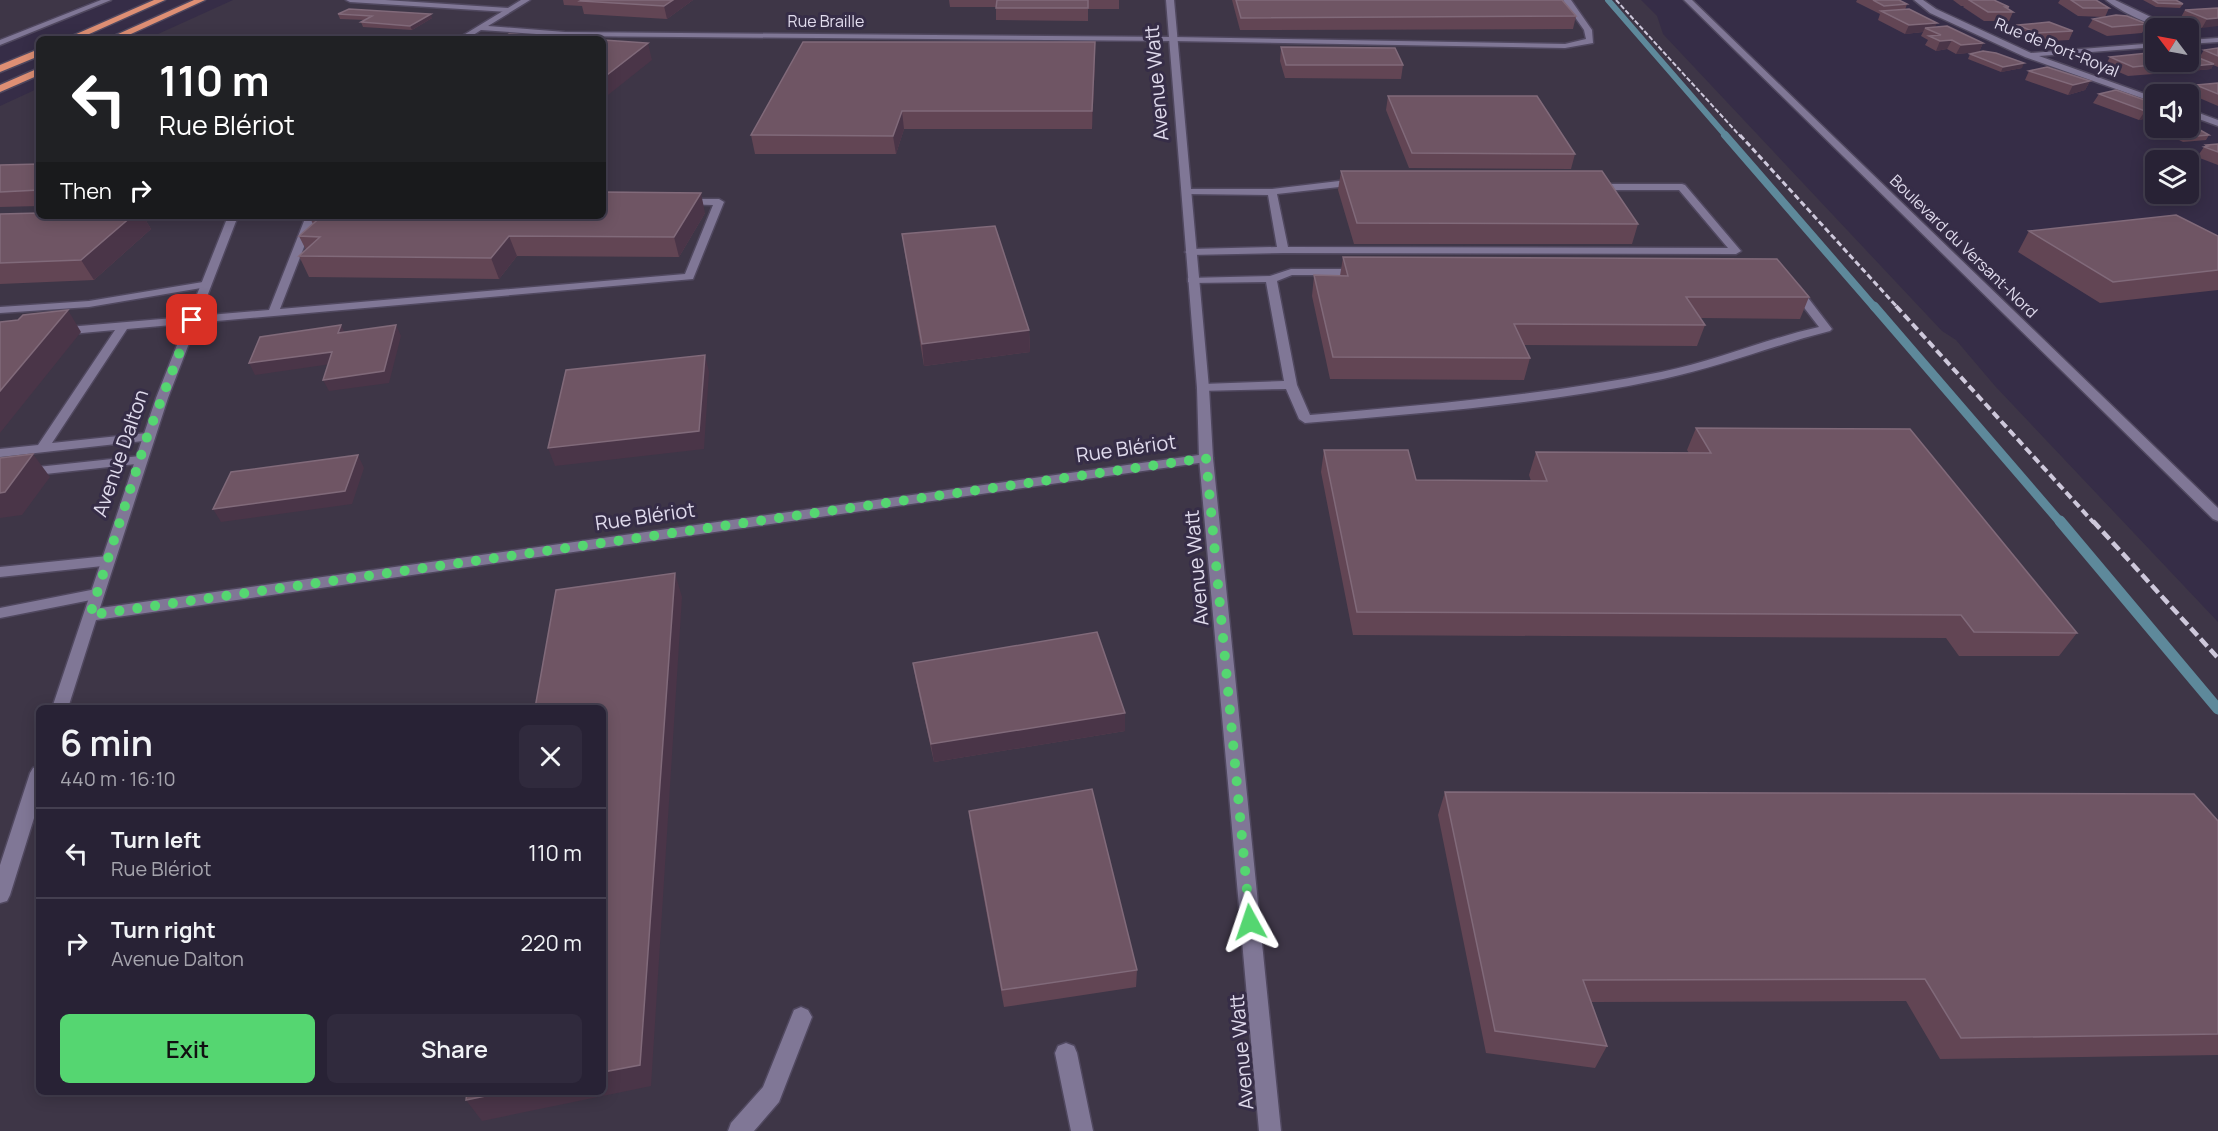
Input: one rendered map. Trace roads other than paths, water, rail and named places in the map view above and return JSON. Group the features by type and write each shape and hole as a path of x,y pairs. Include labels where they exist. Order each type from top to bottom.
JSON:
{"highway":[{"path":"77,36 161,0"},
{"path":"119,36 201,0"},
{"path":"0,69 36,53"},
{"path":"0,89 36,72"}],"street":[{"path":"0,43 107,0"},
{"path":"350,0 508,10"},
{"path":"474,8 489,0"},
{"path":"466,36 526,0"},
{"name":"Avenue Watt","path":"1170,0 1187,191 1192,280 1203,388 1206,458 1270,1131"},
{"name":"Rue Braille","path":"479,28 565,34 1173,39 1565,46 1590,41 1588,30 1567,0"},
{"name":"Boulevard du Versant-Nord","path":"1688,0 2218,516"},
{"name":"Rue de Port-Royal","path":"1917,0 1933,11 2028,55 2145,97"},
{"path":"2110,0 2145,18"},
{"path":"2201,41 2218,40"},
{"path":"2028,55 2145,46"},
{"path":"2199,116 2218,123"},
{"path":"1187,191 1272,192 1339,184 1374,185"},
{"path":"1190,252 1283,250 1736,251 1682,187 1587,187"},
{"path":"1272,192 1283,250"},
{"path":"45,333 689,277 719,202 673,202"},
{"name":"Avenue Dalton","path":"61,705 147,437 203,285 231,219"},
{"path":"273,313 310,219"},
{"path":"1192,280 1271,279 1291,272 1375,272"},
{"path":"1271,279 1291,385 1305,419 1487,403 1665,375 1794,335 1826,328 1787,279"},
{"path":"0,310 89,304 203,285"},
{"path":"42,449 123,326"},
{"path":"1203,388 1291,385"},
{"path":"0,453 147,437"},
{"name":"Rue Blériot","path":"90,615 1206,458"},
{"path":"0,475 140,460"},
{"path":"0,572 108,561"},
{"path":"0,613 96,594"},
{"path":"0,895 36,782"},
{"path":"740,1131 771,1094 801,1017"},
{"path":"1066,1053 1083,1131"}],"waterway":[{"path":"1608,0 1727,137"},
{"path":"1725,135 1875,308"},
{"path":"1874,306 2061,523"},
{"path":"2060,521 2218,709"}],"railway":[{"path":"1616,0 1741,137"},
{"path":"1740,135 1898,308"},
{"path":"1896,306 2094,523"},
{"path":"2093,521 2218,658"}]}
